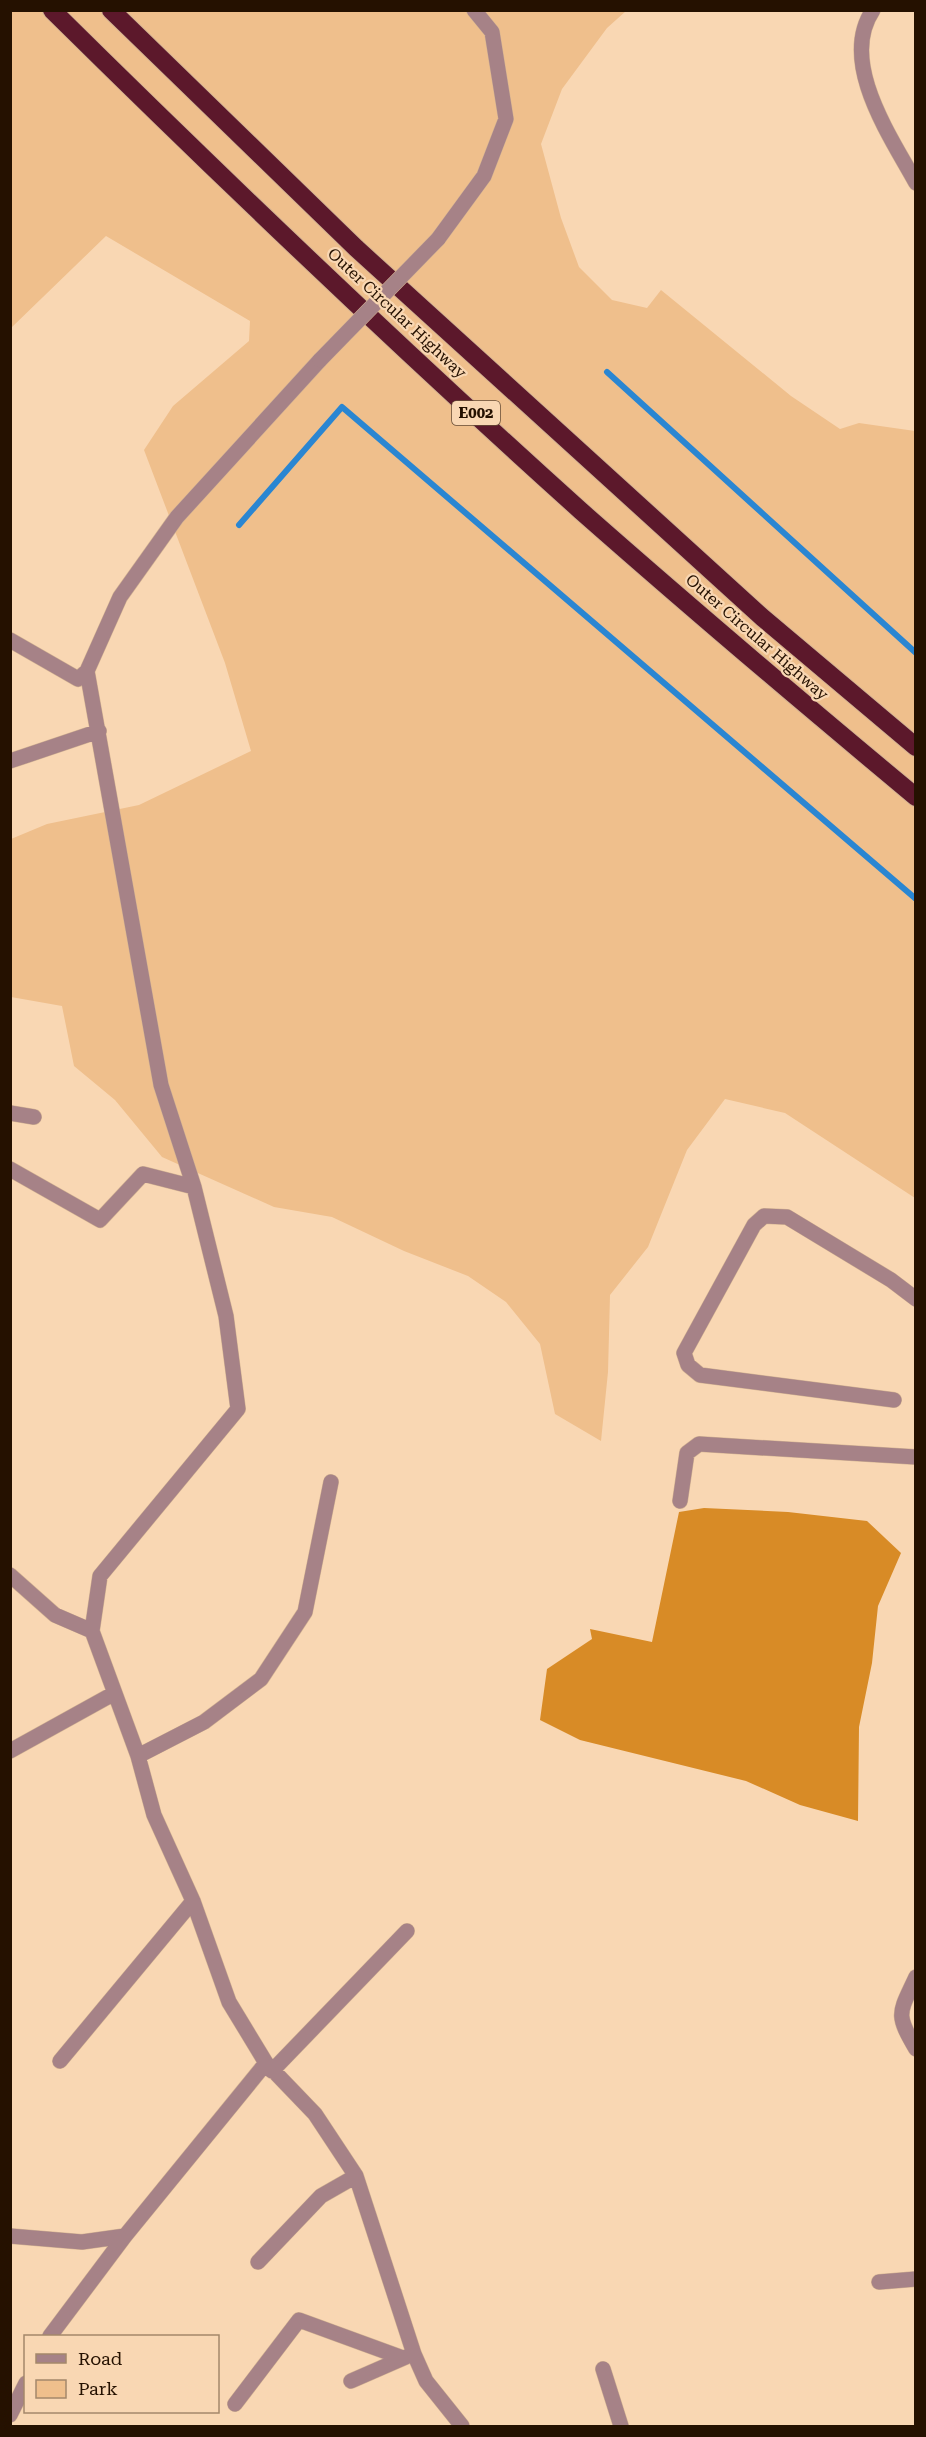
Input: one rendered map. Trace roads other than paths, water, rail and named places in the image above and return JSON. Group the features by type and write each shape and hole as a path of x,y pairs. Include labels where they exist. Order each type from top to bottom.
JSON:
{"highway":[{"name":"Outer Circular Highway","path":"52,10 322,270 580,509 729,640 915,797"},
{"name":"Outer Circular Highway","path":"111,10 426,312 763,618 915,747"}],"street":[{"path":"10,640 78,679 87,671 120,597 177,517 320,360 438,238 484,176 506,119 492,33 474,10"},
{"path":"873,10 865,22 861,54 868,93 915,183"},
{"path":"87,671 162,1085 194,1187 226,1316 238,1409 100,1576 92,1631 113,1694 138,1756 154,1815 193,1901 229,2002 269,2067 315,2114 356,2176 408,2356 462,2427"},
{"path":"10,761 99,732"},
{"path":"10,1113 34,1117"},
{"path":"10,1169 100,1220 143,1174 194,1187"},
{"path":"894,1400 700,1375 688,1365 684,1353 754,1225 764,1216 787,1217 891,1280 915,1299"},
{"path":"680,1501 687,1453 699,1444 915,1457"},
{"path":"138,1756 204,1722 261,1679 305,1612 331,1482"},
{"path":"10,1575 55,1615 92,1631"},
{"path":"10,1751 113,1694"},
{"path":"60,2061 193,1901"},
{"path":"51,2335 125,2236 269,2067 407,1931"},
{"path":"915,1977 899,2013 903,2028 915,2049"},
{"path":"258,2262 321,2196 356,2176"},
{"path":"10,2236 82,2242 125,2236"},
{"path":"879,2282 915,2279"},
{"path":"235,2404 299,2320 408,2356"},
{"path":"351,2381 408,2356"},
{"path":"603,2369 621,2427"},
{"path":"10,2415 24,2387"}],"waterway":[{"path":"607,372 916,653"},
{"path":"239,525 342,407 916,899"}]}
